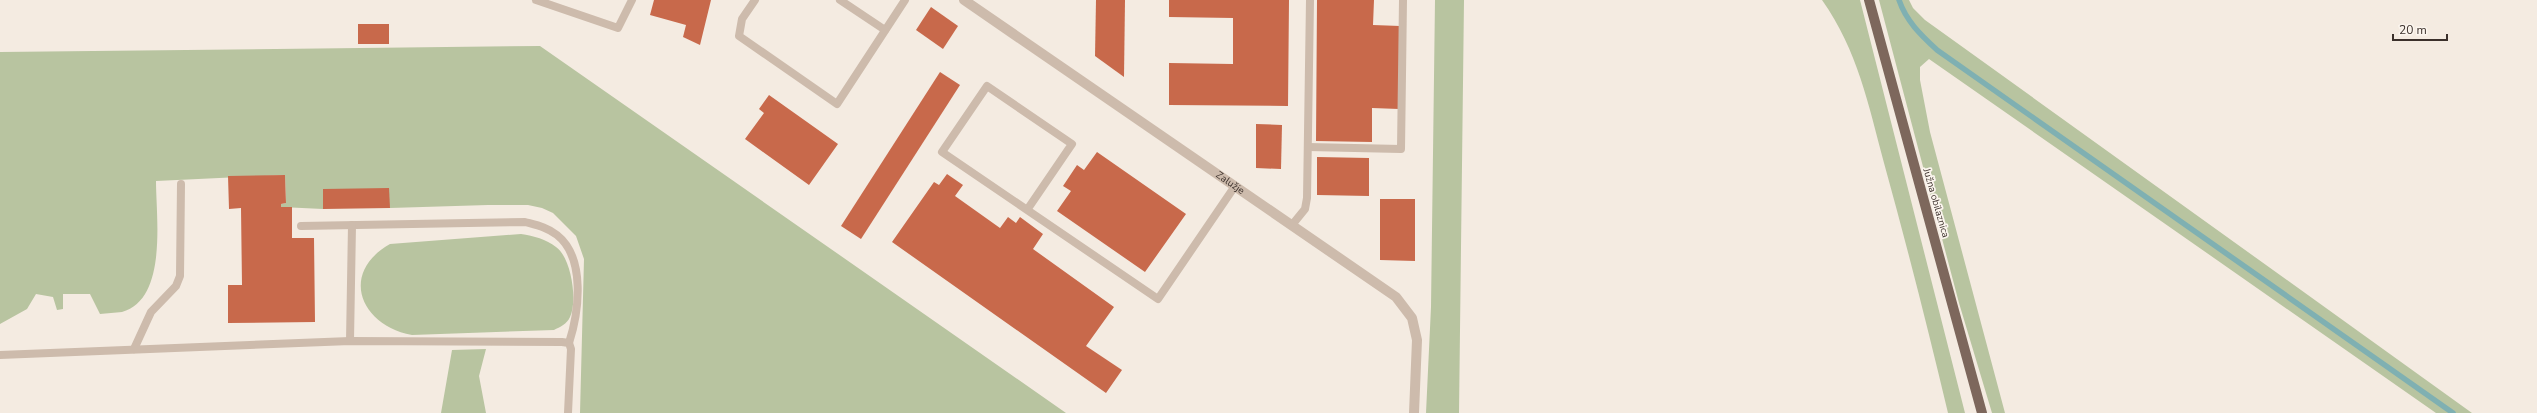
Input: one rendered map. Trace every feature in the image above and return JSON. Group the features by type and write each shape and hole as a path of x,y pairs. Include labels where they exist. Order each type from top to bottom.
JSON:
{"main road":[{"name":"Južna obilaznica","path":"1869,0 1982,413"}],"street":[{"name":"Zalužje","path":"964,0 1396,297 1412,318 1417,340 1414,413"}],"lane":[{"path":"536,0 618,28 632,0"},
{"path":"755,0 742,19 739,36 837,104 905,0"},
{"path":"840,0 885,30"},
{"path":"1292,225 1305,209 1307,198 1310,0"},
{"path":"1308,147 1401,149 1403,0"},
{"path":"1027,210 1072,144 987,86 942,152 1027,210 1158,299 1235,186"},
{"path":"134,350 151,312 176,286 180,276 181,184"},
{"path":"301,226 525,222 544,227 564,242 572,257 576,278 576,319 569,343 572,349 568,413"},
{"path":"350,341 352,225"},
{"path":"0,355 350,341 569,343"}],"green space":[{"path":"1435,0 1464,0 1459,413 1426,413 1431,307"},
{"path":"1822,0 1860,0 1965,413 1948,413 1909,256 1867,99 1845,39"},
{"path":"1879,0 1909,0 1913,8 1925,20 2472,413 2436,413 1929,59 1920,67 1920,80 1930,132 2005,413 1992,413 1959,303"},
{"path":"540,46 1066,413 580,413 584,259 576,236 553,213 542,208 528,205 390,208 323,189 323,209 281,207 281,204 286,203 285,175 156,181 156,255 153,274 147,291 137,304 122,312 100,314 90,294 63,294 63,309 57,310 53,297 36,294 27,309 0,324 0,52"},
{"path":"521,234 540,238 548,242 561,252 566,260 572,280 572,310 567,322 554,330 412,335 394,329 379,321 369,309 362,297 361,283 365,269 374,256 390,244"},
{"path":"486,349 479,376 486,413 441,413 452,350"}],"building":[{"path":"654,0 711,0 700,45 683,37 686,25 650,15"},
{"path":"1096,0 1125,0 1124,77 1095,56"},
{"path":"1169,0 1289,0 1288,106 1169,105 1169,63 1233,64 1233,18 1169,17"},
{"path":"1317,0 1374,0 1373,25 1400,26 1399,109 1372,108 1372,142 1316,141"},
{"path":"931,7 958,26 943,49 916,30"},
{"path":"358,24 389,24 389,44 358,44"},
{"path":"940,72 960,85 861,239 841,226"},
{"path":"769,95 838,144 809,185 745,139 764,113 759,109"},
{"path":"1256,124 1282,125 1281,169 1256,168"},
{"path":"1097,152 1186,214 1145,272 1057,211 1071,191 1063,186 1077,165 1084,170"},
{"path":"1317,157 1369,158 1369,196 1317,195"},
{"path":"947,174 963,185 955,196 1000,228 1008,217 1016,223 1020,217 1043,234 1033,249 1114,307 1086,346 1122,370 1106,393 892,242 934,182 939,185"},
{"path":"285,175 286,203 281,204 281,207 292,207 292,238 314,238 315,322 228,323 228,285 242,285 241,208 229,209 228,176"},
{"path":"389,188 390,208 323,209 323,189"},
{"path":"1380,199 1415,199 1415,261 1380,260"}],"waterway":[{"path":"1899,0 1910,21 1937,50 2453,413"}]}
